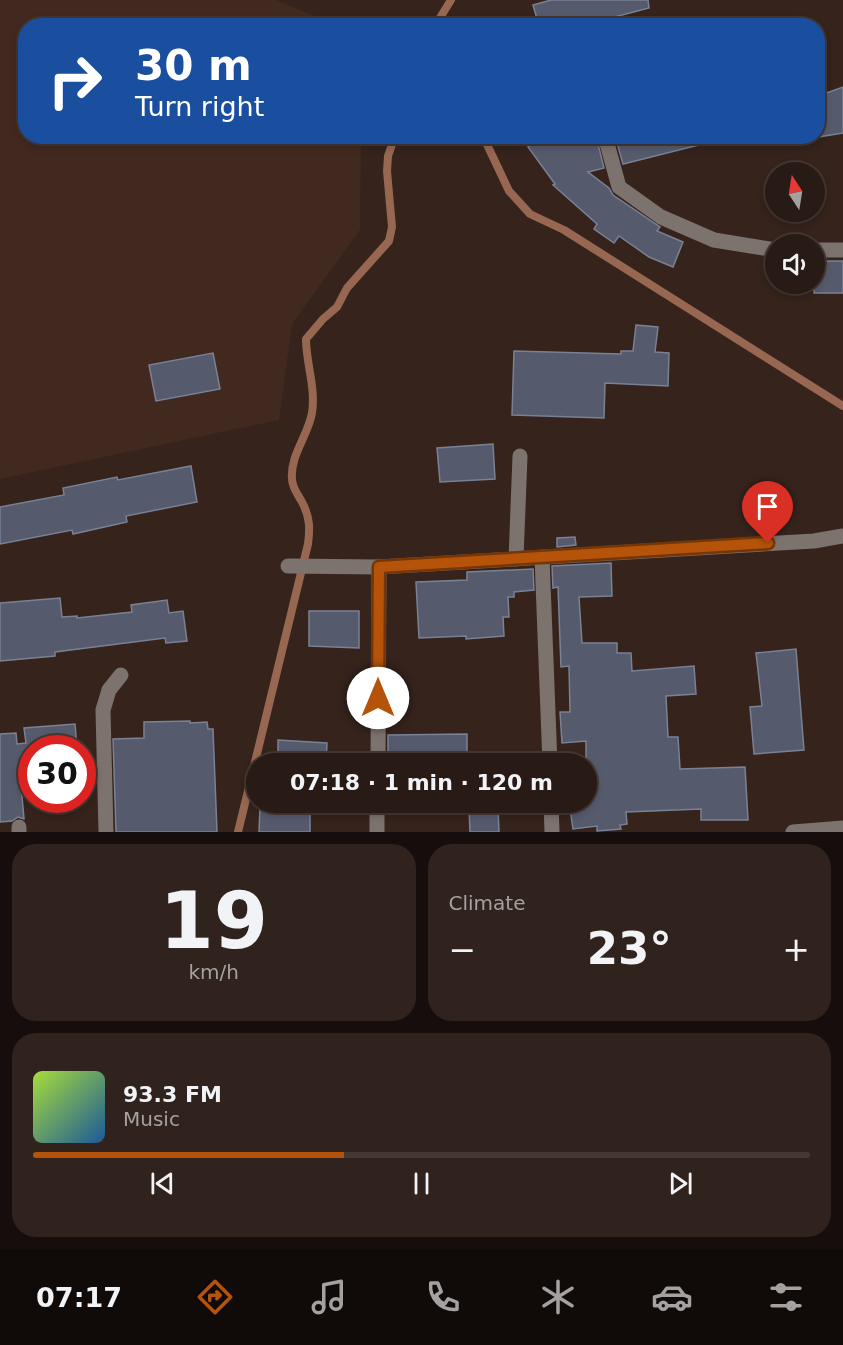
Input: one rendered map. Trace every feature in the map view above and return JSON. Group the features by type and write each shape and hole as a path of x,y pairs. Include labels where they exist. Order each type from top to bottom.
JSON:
{"street":[{"path":"607,144 619,187 661,217 714,240 765,248"},
{"path":"825,250 843,250"},
{"path":"516,559 520,456"},
{"path":"288,566 379,567 814,541 843,536"},
{"path":"542,557 550,753"},
{"path":"378,753 379,567"},
{"path":"106,832 104,710 110,690 121,675"},
{"path":"377,813 377,832"},
{"path":"551,813 552,832"},
{"path":"793,832 840,829"}],"shaded area":[{"path":"0,0 276,0 319,18 18,18 18,144 361,144 360,230 292,324 279,420 0,479"}],"building":[{"path":"551,0 648,0 649,8 611,18 537,18 533,5"},
{"path":"843,87 843,133 825,136 825,93"},
{"path":"532,144 598,144 604,168 588,172 609,188 613,195 660,227 657,231 683,242 673,267 649,257 619,236 614,243 594,229 597,224 553,185 555,184 528,147"},
{"path":"617,144 699,144 699,145 623,164"},
{"path":"825,261 843,261 843,293 825,293"},
{"path":"636,325 658,327 655,352 669,353 668,386 605,383 604,418 512,415 514,351 621,354 621,351 633,351"},
{"path":"213,353 220,389 156,401 149,365"},
{"path":"493,444 495,479 440,482 437,448"},
{"path":"191,466 197,502 126,516 127,522 73,534 72,530 0,544 0,507 64,495 63,488"},
{"path":"575,537 576,545 557,547 557,538"},
{"path":"611,563 612,596 579,597 582,643 617,643 617,653 631,653 632,671 694,666 696,694 666,696 668,737 678,737 680,769 745,767 748,820 701,820 701,809 626,812 627,824 620,825 621,829 597,831 597,826 573,829 571,813 597,813 597,753 586,753 586,741 562,743 560,712 570,712 569,666 561,667 558,587 553,588 552,566"},
{"path":"533,569 534,590 514,592 514,597 508,597 509,617 503,617 504,636 466,639 466,636 419,638 416,582 467,580 467,572"},
{"path":"60,598 62,617 77,616 77,618 132,612 131,605 167,600 169,613 183,611 187,641 166,643 165,638 55,652 55,656 0,661 0,603"},
{"path":"309,611 359,611 359,648 309,646"},
{"path":"796,649 804,750 754,754 750,707 762,706 756,653"},
{"path":"190,721 190,723 207,722 208,729 213,729 217,832 116,832 113,739 144,738 144,722"},
{"path":"75,724 76,735 25,735 24,728"},
{"path":"16,733 18,813 23,813 24,819 18,817 12,821 0,822 0,734"},
{"path":"467,734 467,753 388,753 388,735"},
{"path":"278,740 327,743 327,753 278,753"},
{"path":"260,813 310,813 310,832 259,832"},
{"path":"469,813 498,813 499,832 470,832"}],"waterway":[{"path":"440,18 451,0"},
{"path":"238,832 308,544 307,514 292,482 296,454 307,430 313,404 306,339 337,307 347,288 389,241 392,227 387,171 388,156 392,144"},
{"path":"487,144 509,191 530,214 564,230 843,406"}],"route":[{"path":"378,698 379,567 768,543"}]}
